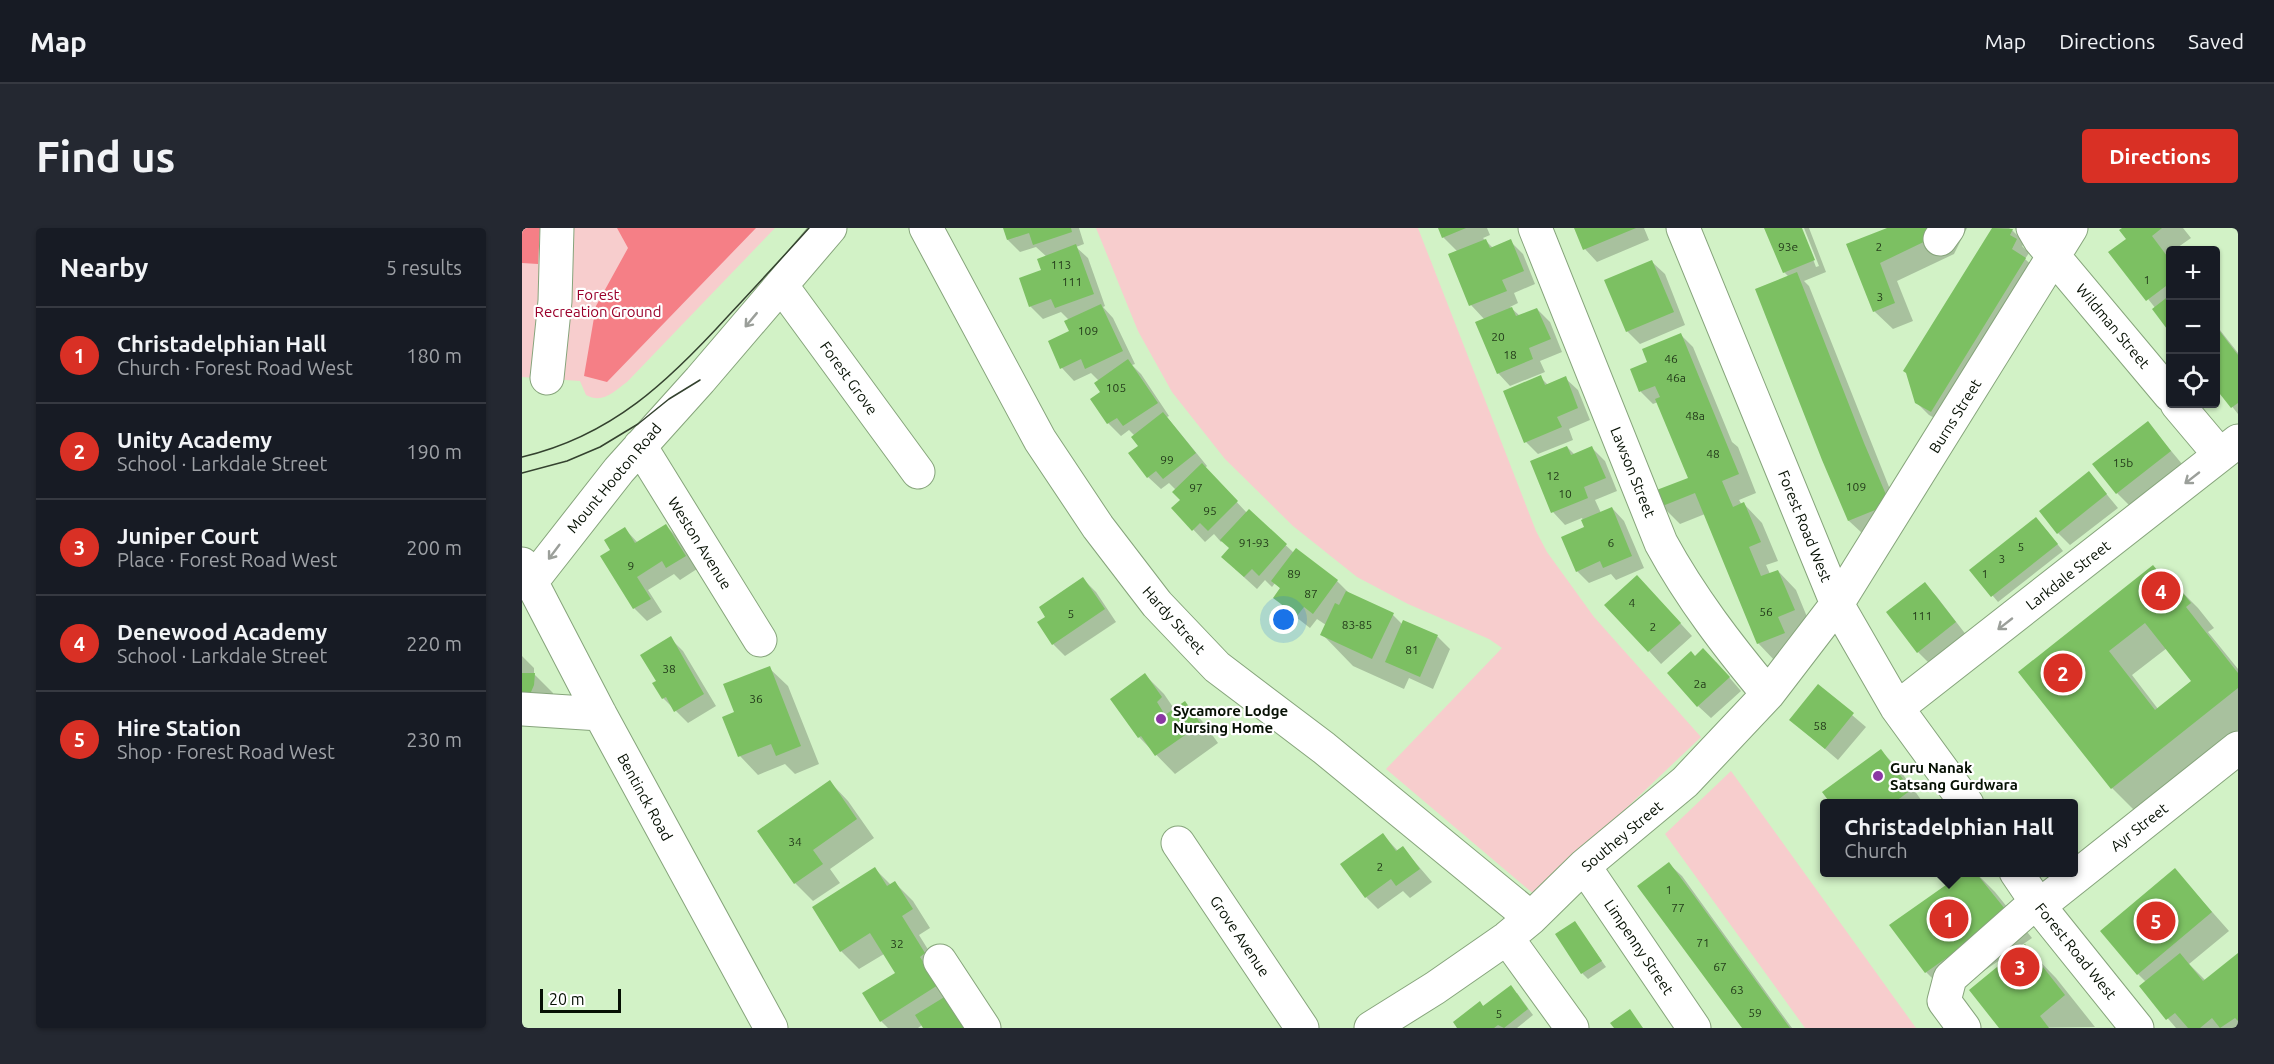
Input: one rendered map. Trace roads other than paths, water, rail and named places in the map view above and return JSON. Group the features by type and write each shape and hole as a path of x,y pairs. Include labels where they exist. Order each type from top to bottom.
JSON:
{"street":[{"path":"547,378 555,301 557,228"},
{"name":"Mount Hooton Road","path":"527,572 572,528 640,446 700,380 830,228"},
{"name":"Hardy Street","path":"926,228 1040,440 1098,528 1157,604 1217,667 1324,748 1519,928 1572,1028"},
{"name":"Lawson Street","path":"1535,228 1661,543 1702,612 1768,694"},
{"name":"Forest Road West","path":"1683,228 1837,604 1897,708 1963,799"},
{"name":"Wildman Street","path":"2033,228 2040,240 2166,391"},
{"name":"Burns Street","path":"1837,604 2071,228"},
{"name":"Forest Grove","path":"781,285 918,472"},
{"path":"2182,408 2229,448"},
{"name":"Weston Avenue","path":"640,446 760,640"},
{"name":"Larkdale Street","path":"1897,708 2229,448"},
{"name":"Bentinck Road","path":"527,572 600,714 771,1028"},
{"name":"Southey Street","path":"1371,1028 1435,988 1519,928 1584,866 1685,782 1768,694 1837,604"},
{"path":"522,710 600,714"},
{"name":"Ayr Street","path":"2078,873 2238,748"},
{"name":"Grove Avenue","path":"1178,843 1302,1028"},
{"name":"Limpenny Street","path":"1584,866 1694,1028"},
{"name":"Forest Road West","path":"2019,877 2137,1028"},
{"name":"Ayr Street","path":"1964,1028 1944,1001 1950,978 2073,877"},
{"path":"940,961 984,1028"}],"tram line":[{"path":"522,457 554,448 584,435 637,403 707,339 809,228"},
{"path":"522,473 567,461 600,447 638,424 669,399 700,380"}],"place":[{"name":"Denewood Academy","path":"2161,591"},
{"name":"Unity Academy","path":"2063,673"},
{"name":"Sycamore Lodge Nursing Home","path":"1161,719"},
{"name":"Guru Nanak Satsang Gurdwara","path":"1878,776"},
{"name":"Christadelphian Hall","path":"1949,919"},
{"name":"Hire Station","path":"2156,921"},
{"name":"Juniper Court","path":"2020,967"}],"park label":[{"name":"Forest Recreation Ground","path":"598,302"}]}
